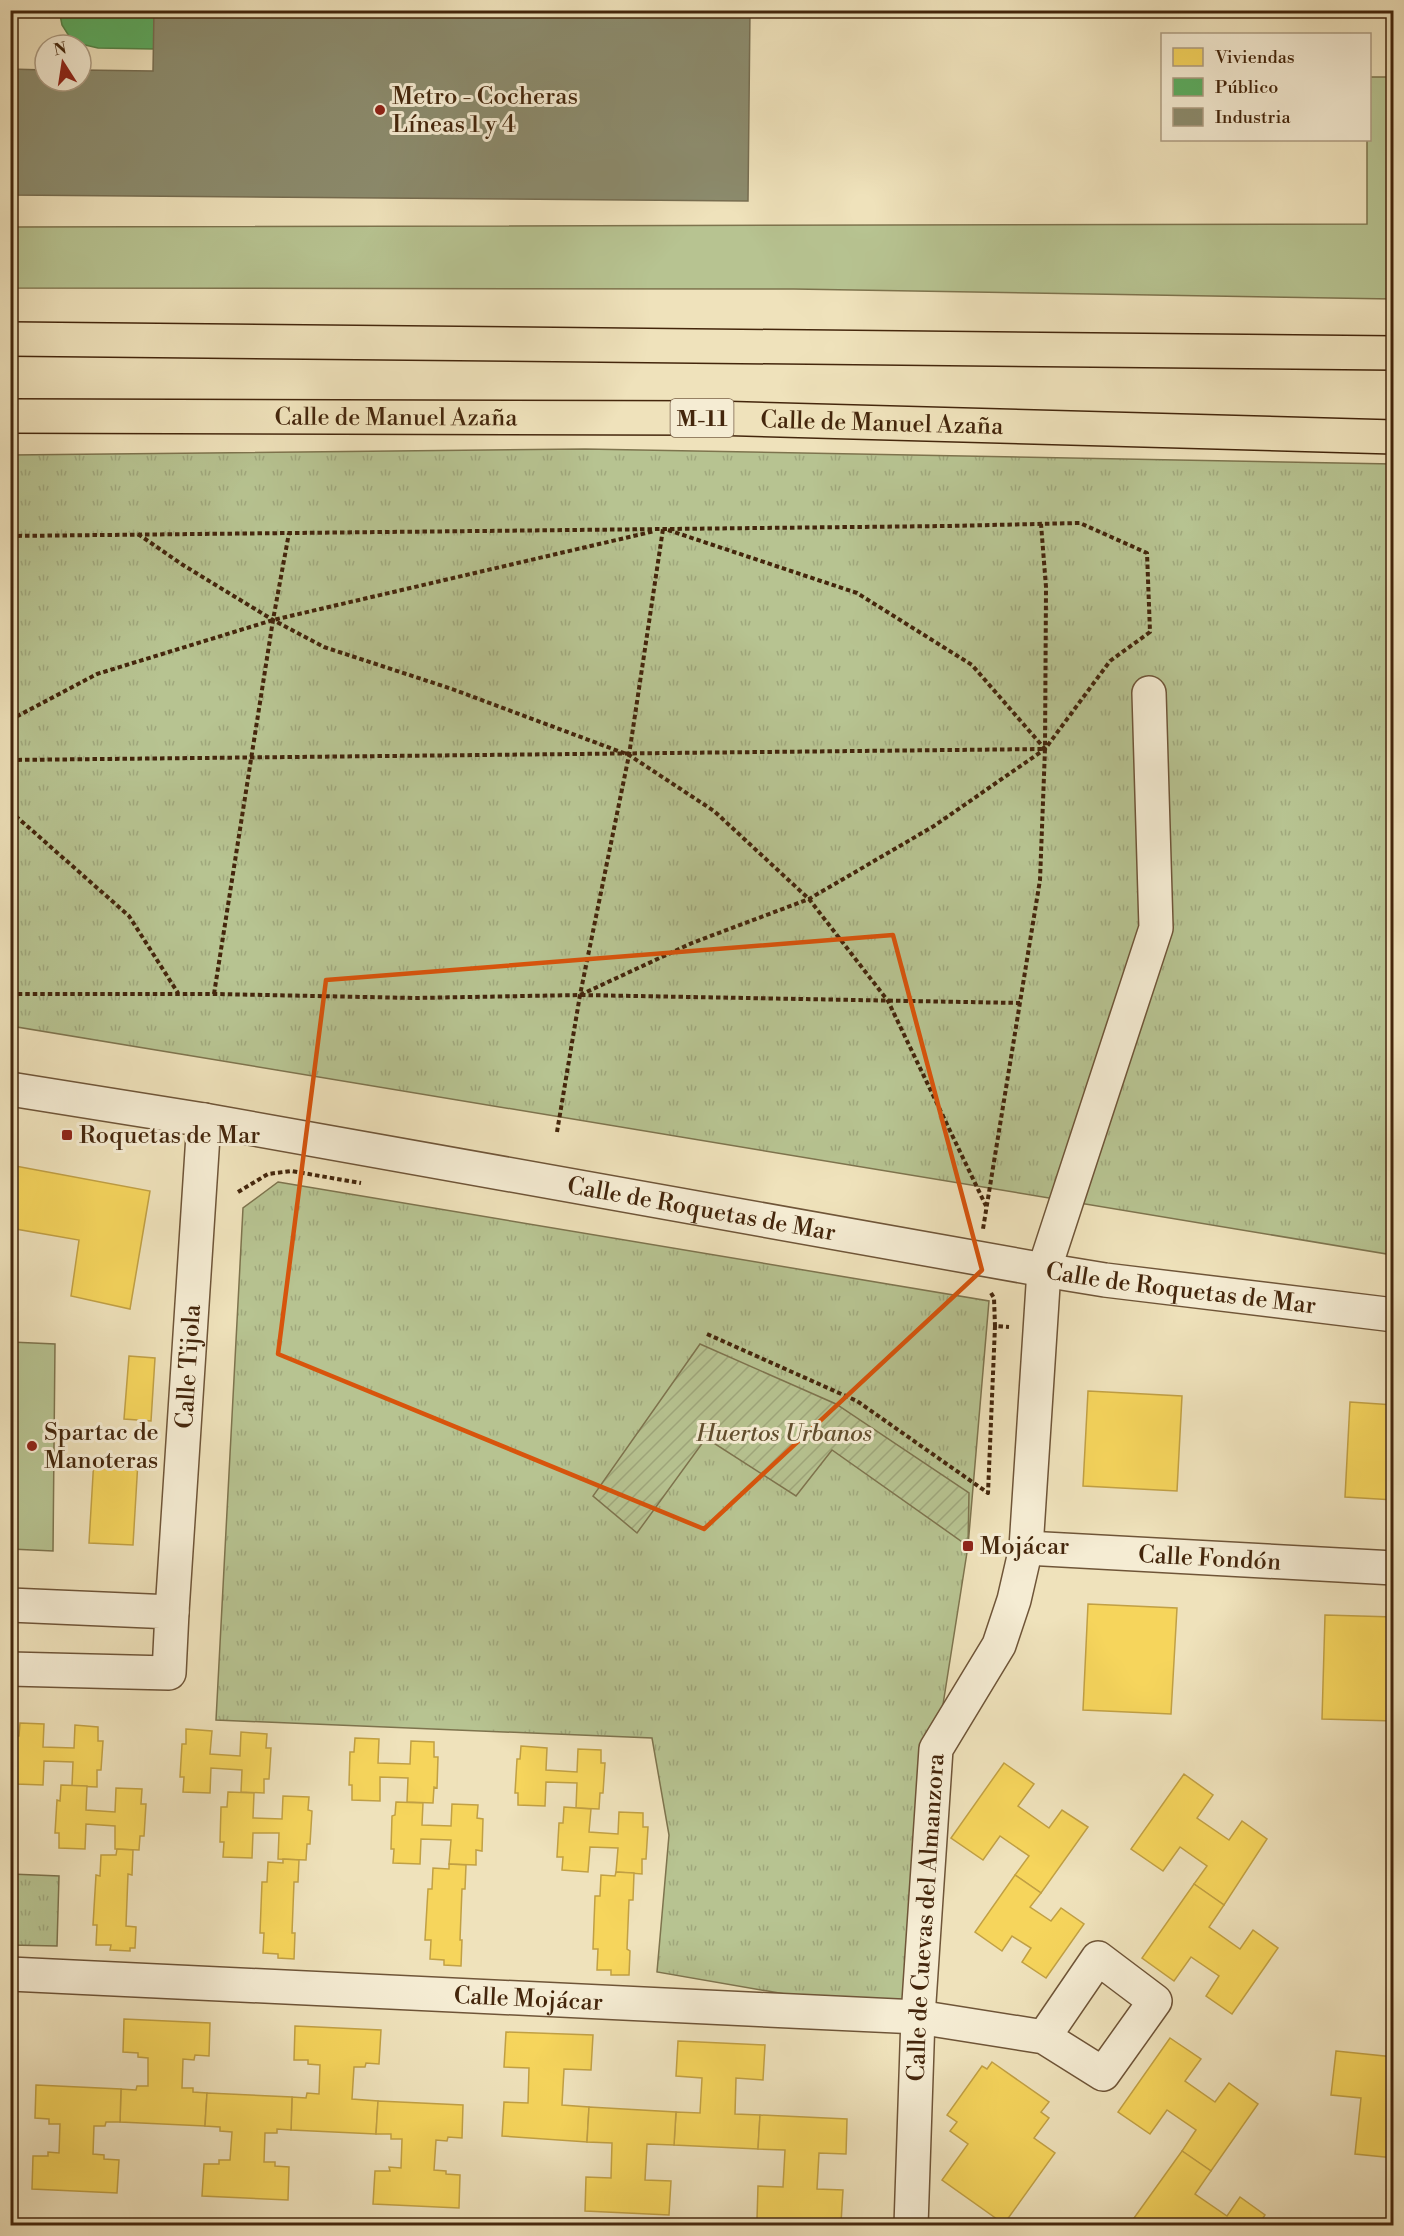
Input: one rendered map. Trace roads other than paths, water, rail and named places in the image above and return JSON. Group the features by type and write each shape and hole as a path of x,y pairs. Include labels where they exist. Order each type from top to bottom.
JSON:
{"highway":[{"path":"16,338 1394,353"},
{"name":"Calle de Manuel Azaña","path":"10,416 712,418 1394,437"}],"street":[{"name":"Calle de Cuevas del Almanzora","path":"919,2224 918,2017 936,1749 999,1645 1014,1600 1026,1548 1044,1270 1156,928 1149,693"},
{"name":"Calle de Roquetas de Mar","path":"10,1089 204,1120 1044,1270 1105,1280 1394,1316"},
{"name":"Calle Tijola","path":"10,1669 169,1672 204,1120"},
{"name":"Calle Fondón","path":"1026,1548 1394,1568"},
{"path":"10,1605 172,1612"},
{"name":"Calle Mojácar","path":"10,1974 918,2017 1044,2037"}],"place":[{"name":"Metro - Cocheras Líneas 1 y 4","path":"380,110"},
{"name":"Roquetas de Mar","path":"67,1135"},
{"name":"Spartac de Manoteras","path":"32,1446"},
{"name":"Mojácar","path":"968,1546"}],"park label":[{"name":"Huertos Urbanos","path":"784,1433"}]}
